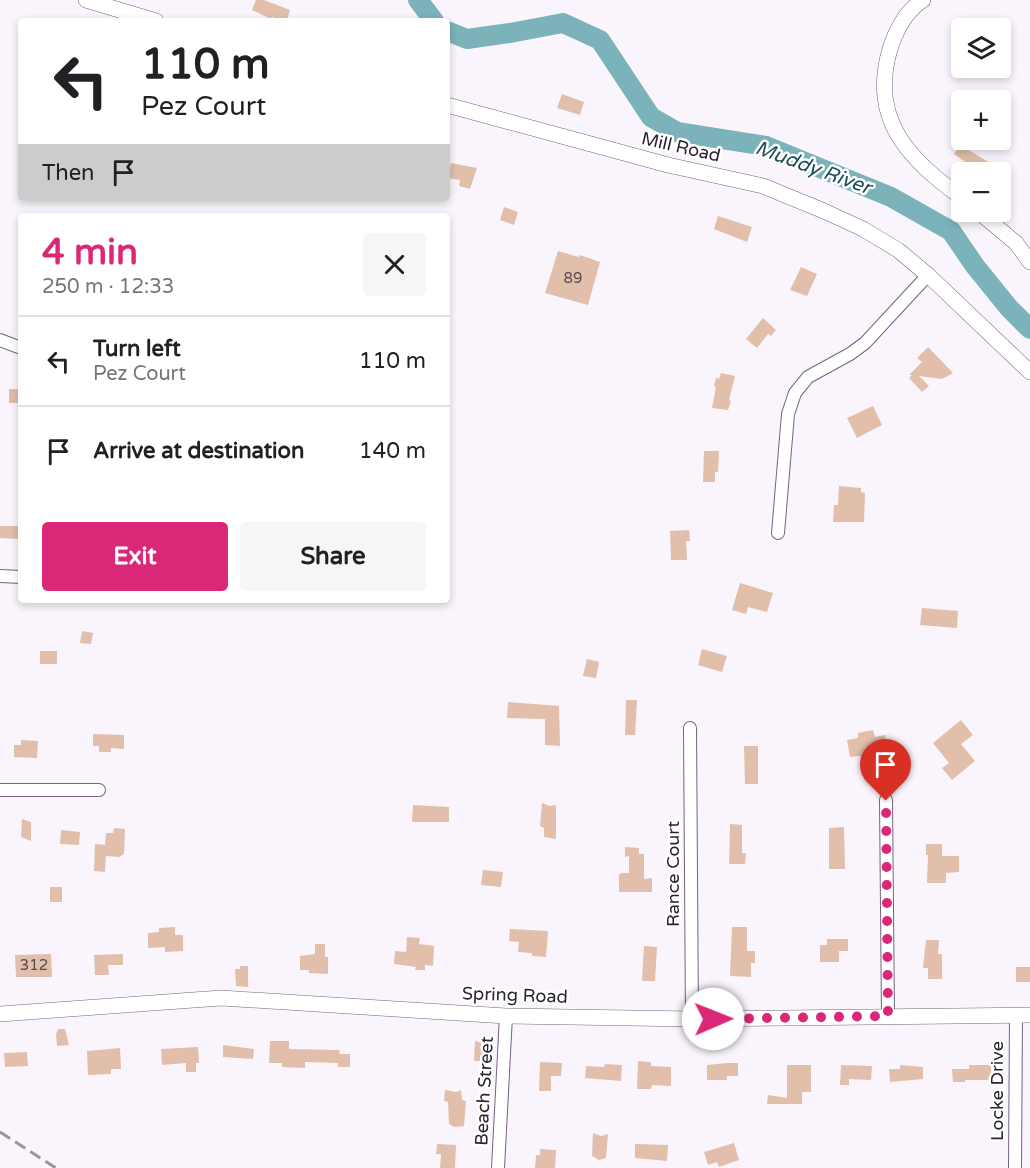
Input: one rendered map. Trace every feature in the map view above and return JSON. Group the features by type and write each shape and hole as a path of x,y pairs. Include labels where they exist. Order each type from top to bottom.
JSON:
{"street":[{"path":"86,0 146,18"},
{"path":"923,0 906,15 894,36 887,58 884,81 886,102 892,125 907,151 919,165 951,190"},
{"name":"Mill Road","path":"450,106 668,165 763,186 804,202 898,250 1030,372"},
{"path":"991,222 1016,243 1030,262"},
{"path":"778,533 788,414 795,393 808,377 865,343 928,276"},
{"path":"0,340 18,347"},
{"path":"0,576 18,577"},
{"name":"Rance Court","path":"690,728 692,1019"},
{"path":"0,790 99,790"},
{"path":"886,801 888,1016"},
{"name":"Spring Road","path":"0,1014 221,998 506,1016 692,1019 1023,1015"},
{"name":"Locke Drive","path":"1015,1168 1023,1015"},
{"name":"Beach Street","path":"498,1168 506,1016"}],"building":[{"path":"256,0 264,0 290,10 288,18 269,18 252,10"},
{"path":"562,94 584,102 580,115 557,108"},
{"path":"957,150 968,150 988,162 965,162 954,154"},
{"path":"451,163 477,168 470,189 459,186 460,180 450,178"},
{"path":"504,207 518,212 514,225 500,220"},
{"path":"718,216 752,227 747,242 714,229"},
{"path":"558,251 600,262 588,305 545,293"},
{"path":"801,267 817,274 807,296 790,290"},
{"path":"763,318 776,330 771,336 768,334 757,348 746,339"},
{"path":"928,347 953,373 942,379 919,376 929,386 922,392 909,378 912,375 909,375 922,362 917,358"},
{"path":"721,373 735,376 728,410 712,408 716,378 719,379"},
{"path":"9,389 18,389 18,403 9,403"},
{"path":"873,406 882,425 857,438 847,418"},
{"path":"704,451 719,451 715,482 703,482"},
{"path":"839,486 861,488 861,492 865,493 864,522 833,522 834,505 838,505"},
{"path":"0,526 18,526 18,539 0,538"},
{"path":"689,530 690,541 686,541 687,560 671,560 670,531"},
{"path":"740,583 773,593 767,612 748,607 746,614 732,610"},
{"path":"922,608 958,611 957,628 920,625"},
{"path":"82,631 93,633 91,644 80,643"},
{"path":"702,649 727,656 722,672 698,665"},
{"path":"40,651 57,651 57,664 40,664"},
{"path":"587,659 599,662 596,678 583,676"},
{"path":"626,700 637,700 635,735 625,735"},
{"path":"508,702 559,706 560,746 545,745 545,719 507,718"},
{"path":"961,720 973,735 961,744 975,761 952,780 942,768 949,763 933,743"},
{"path":"873,730 875,737 885,735 887,749 877,751 878,760 862,763 861,756 850,757 847,740 858,738 858,733"},
{"path":"93,734 124,735 124,749 111,748 111,752 99,752 99,746 93,746"},
{"path":"21,740 38,741 37,758 14,757 14,745 21,745"},
{"path":"744,746 758,746 758,784 745,784"},
{"path":"542,803 550,806 556,805 556,839 544,837 544,828 540,826"},
{"path":"413,805 449,807 449,822 412,822"},
{"path":"22,819 31,822 31,841 21,837"},
{"path":"730,824 742,825 742,853 746,853 745,864 729,864"},
{"path":"844,827 845,869 829,869 829,828"},
{"path":"114,828 125,829 124,854 119,857 106,856 105,872 94,871 95,844 105,845 106,833 113,833"},
{"path":"61,830 80,832 79,845 60,844"},
{"path":"926,844 942,844 942,856 959,856 959,872 946,873 946,883 927,883"},
{"path":"625,847 639,848 639,854 644,854 644,879 652,878 652,892 619,892 619,875 629,873 629,856 625,857"},
{"path":"483,870 503,872 501,887 481,885"},
{"path":"50,887 62,887 62,902 50,902"},
{"path":"175,927 175,935 183,935 183,951 165,952 165,947 148,948 148,933 159,932 159,928"},
{"path":"732,927 747,927 747,951 755,951 755,963 751,963 751,977 730,976"},
{"path":"510,929 548,931 546,957 518,952 519,942 509,941"},
{"path":"407,937 420,938 419,944 434,946 433,966 425,965 425,970 415,970 416,967 394,964 395,951 406,952"},
{"path":"827,939 848,939 848,951 839,951 839,962 820,962 820,945 827,945"},
{"path":"926,940 939,940 938,954 942,954 942,979 928,979 928,968 923,968"},
{"path":"315,944 325,944 328,974 300,970 300,956 315,954"},
{"path":"644,946 657,947 655,981 642,981"},
{"path":"51,954 52,977 16,977 15,955"},
{"path":"123,954 123,965 108,965 109,975 95,975 94,955"},
{"path":"240,966 248,966 248,987 236,986 235,969 240,969"},
{"path":"1016,967 1030,967 1030,982 1016,982"},
{"path":"58,1029 65,1029 69,1045 57,1046"},
{"path":"270,1041 289,1041 289,1049 340,1050 339,1054 350,1054 350,1067 338,1067 338,1063 305,1062 305,1068 282,1067 282,1063 269,1063"},
{"path":"475,1041 485,1044 484,1061 474,1061"},
{"path":"223,1045 254,1049 253,1059 223,1057"},
{"path":"198,1047 199,1063 196,1063 196,1072 186,1072 186,1063 162,1065 161,1049"},
{"path":"120,1048 121,1069 111,1069 111,1074 88,1075 87,1051"},
{"path":"27,1052 28,1066 5,1067 4,1053"},
{"path":"638,1061 651,1062 651,1066 671,1067 671,1086 652,1085 651,1089 637,1089"},
{"path":"540,1062 562,1063 561,1076 551,1076 551,1091 539,1091"},
{"path":"738,1063 738,1076 727,1076 727,1080 707,1080 707,1065"},
{"path":"605,1064 622,1065 621,1081 585,1078 586,1066 604,1067"},
{"path":"787,1065 811,1065 811,1092 802,1092 802,1104 767,1104 768,1095 787,1098"},
{"path":"841,1065 872,1066 871,1080 849,1079 849,1085 840,1085"},
{"path":"900,1065 923,1067 923,1079 890,1082 889,1069 900,1069"},
{"path":"969,1065 991,1065 991,1080 953,1082 952,1069 969,1069"},
{"path":"445,1090 456,1092 461,1090 462,1100 466,1101 464,1126 454,1127 449,1124 448,1102 444,1101"},
{"path":"593,1133 601,1136 608,1134 606,1158 599,1160 592,1156"},
{"path":"734,1143 739,1160 719,1167 717,1162 708,1165 704,1152"},
{"path":"437,1144 456,1145 455,1168 440,1168 441,1154 436,1154"},
{"path":"635,1144 668,1145 667,1161 635,1158"},
{"path":"540,1149 556,1150 555,1168 535,1168 536,1155 540,1155"}],"waterway":[{"name":"Muddy River","path":"418,0 432,18"},
{"name":"Muddy River","path":"450,32 467,39 563,23 600,40 651,117 677,132 766,146 891,197 951,231 975,266 1009,308 1030,329"}],"railway":[{"path":"0,1132 56,1168"}],"route":[{"path":"713,1019 888,1016 886,801"}]}
